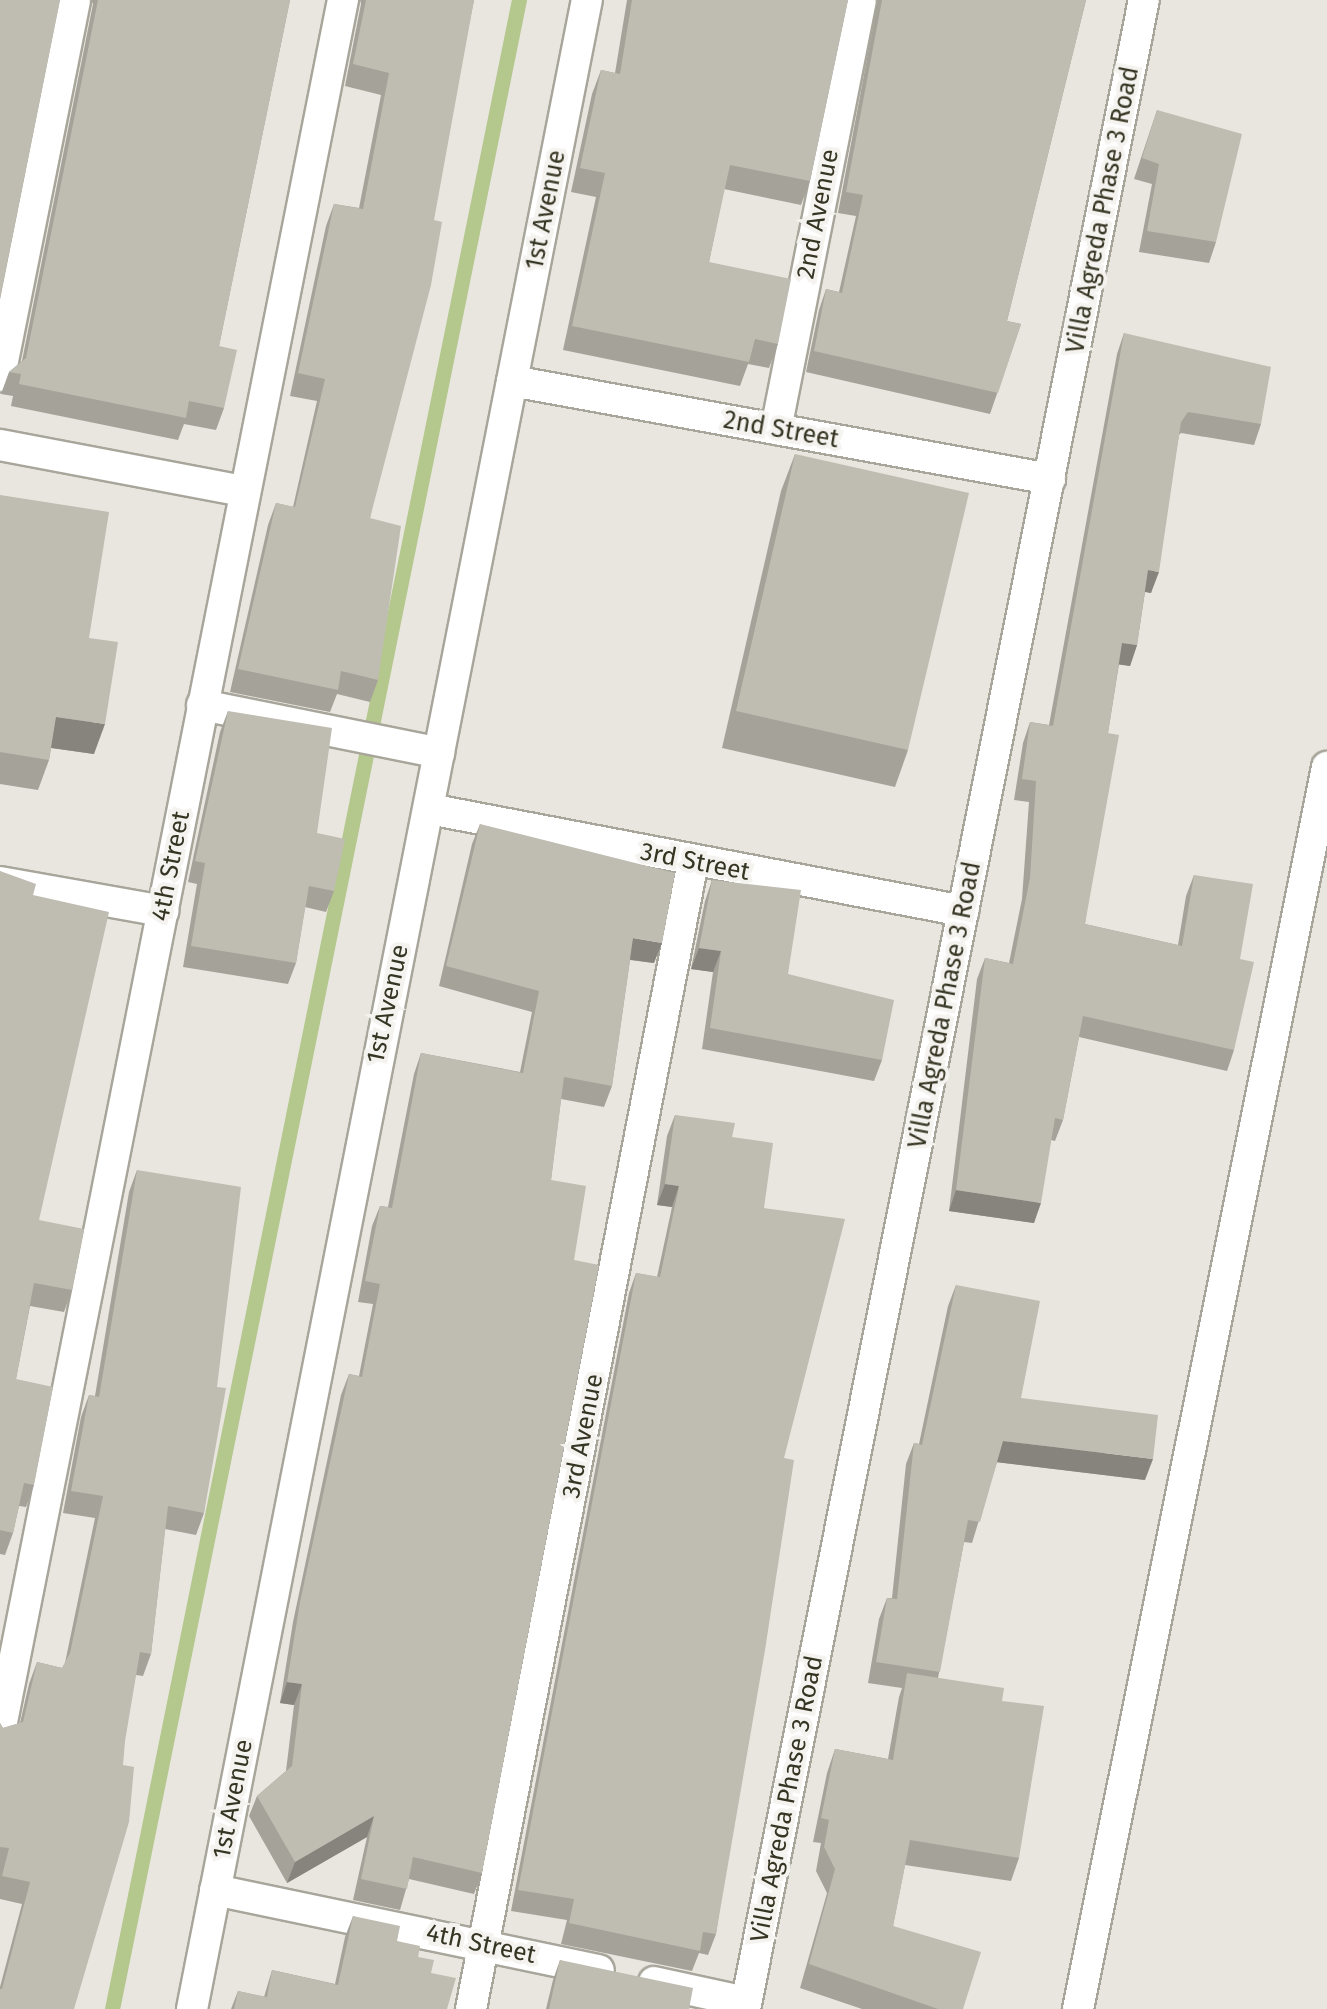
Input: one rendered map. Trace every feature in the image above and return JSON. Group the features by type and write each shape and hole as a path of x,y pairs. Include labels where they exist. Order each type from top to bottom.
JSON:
{"street":[{"path":"0,376 75,0"},
{"name":"4th Street","path":"0,1732 343,0"},
{"name":"1st Avenue","path":"192,2009 588,0"},
{"name":"2nd Avenue","path":"776,428 860,0"},
{"name":"Villa Agreda Phase 3 Road","path":"746,2006 1144,0"},
{"name":"2nd Street","path":"512,381 1050,479"},
{"path":"0,446 243,492"},
{"path":"202,705 439,753"},
{"path":"1078,2009 1327,766"},
{"name":"3rd Street","path":"429,809 963,911"},
{"name":"3rd Avenue","path":"471,2009 692,862"},
{"path":"0,882 163,911"},
{"name":"4th Street","path":"216,1890 485,1944 746,2006"}],"building":[{"path":"0,0 60,0 0,298"},
{"path":"98,0 290,0 219,346 237,350 224,408 189,401 186,418 19,384 21,374 9,372 26,358"},
{"path":"366,0 474,0 434,220 442,222 431,285 370,518 401,526 378,680 341,671 338,690 238,669 276,503 295,507 325,379 298,373 334,204 363,209 389,73 353,64"},
{"path":"632,0 848,0 810,181 730,165 709,262 791,279 778,344 755,339 749,362 572,326 605,173 580,168 601,70 620,74"},
{"path":"882,0 1086,0 1007,321 1021,324 998,393 814,351 826,289 842,293 863,195 846,192"},
{"path":"1157,110 1242,134 1216,242 1147,231 1159,164 1142,158"},
{"path":"1124,333 1271,367 1261,424 1188,412 1181,422 1159,572 1148,570 1137,645 1122,643 1108,733 1119,735 1085,924 1182,946 1194,875 1253,884 1240,959 1254,962 1234,1050 1083,1016 1063,1120 1055,1118 1041,1203 956,1190 985,958 1013,964 1030,878 1036,781 1022,779 1030,722 1053,726"},
{"path":"795,454 969,493 908,750 736,711"},
{"path":"0,495 109,512 89,638 118,642 105,724 56,717 49,760 0,752"},
{"path":"228,711 332,728 317,833 345,839 334,891 309,886 296,963 191,946 205,863 195,861"},
{"path":"480,824 675,873 662,943 633,938 612,1086 564,1077 551,1180 586,1186 574,1260 599,1265 482,1873 413,1857 407,1889 361,1879 374,1816 295,1862 257,1796 292,1766 302,1684 287,1682 300,1602 349,1374 362,1377 380,1284 365,1281 380,1206 392,1208 421,1053 523,1073 539,991 446,966"},
{"path":"0,871 36,884 33,895 109,912 39,1220 84,1229 72,1290 34,1283 16,1379 53,1387 34,1485 24,1483 13,1533 0,1530"},
{"path":"712,880 801,890 788,974 894,1000 882,1060 710,1028 721,951 699,948"},
{"path":"675,1115 735,1123 732,1137 773,1143 764,1208 845,1219 784,1458 794,1460 765,1650 716,1934 703,1932 700,1951 569,1923 574,1899 518,1890 636,1273 660,1277 679,1186 665,1184"},
{"path":"137,1170 241,1187 217,1387 226,1388 204,1513 168,1506 151,1654 140,1652 125,1741 123,1765 134,1767 129,1822 74,2009 0,2009 0,1989 30,1882 2,1876 9,1848 0,1847 0,1723 3,1728 23,1722 37,1662 62,1668 70,1653 103,1496 71,1491 89,1395 99,1397"},
{"path":"956,1285 1040,1301 1021,1398 1158,1415 1153,1459 1003,1441 980,1522 968,1520 940,1672 876,1662 887,1598 897,1599 914,1443 922,1445"},
{"path":"907,1673 1004,1688 1002,1701 1044,1706 1019,1858 910,1840 893,1926 981,1952 963,2009 938,2009 809,1964 835,1869 824,1847 829,1820 821,1818 835,1749 893,1760"},
{"path":"353,1916 400,1926 397,1941 420,1946 418,1957 434,1960 431,1973 456,1978 447,2009 234,2009 238,1991 267,1997 272,1970 338,1985"},
{"path":"560,1960 693,1988 689,2009 549,2009"}],"waterway":[{"path":"112,2009 519,0"}]}
